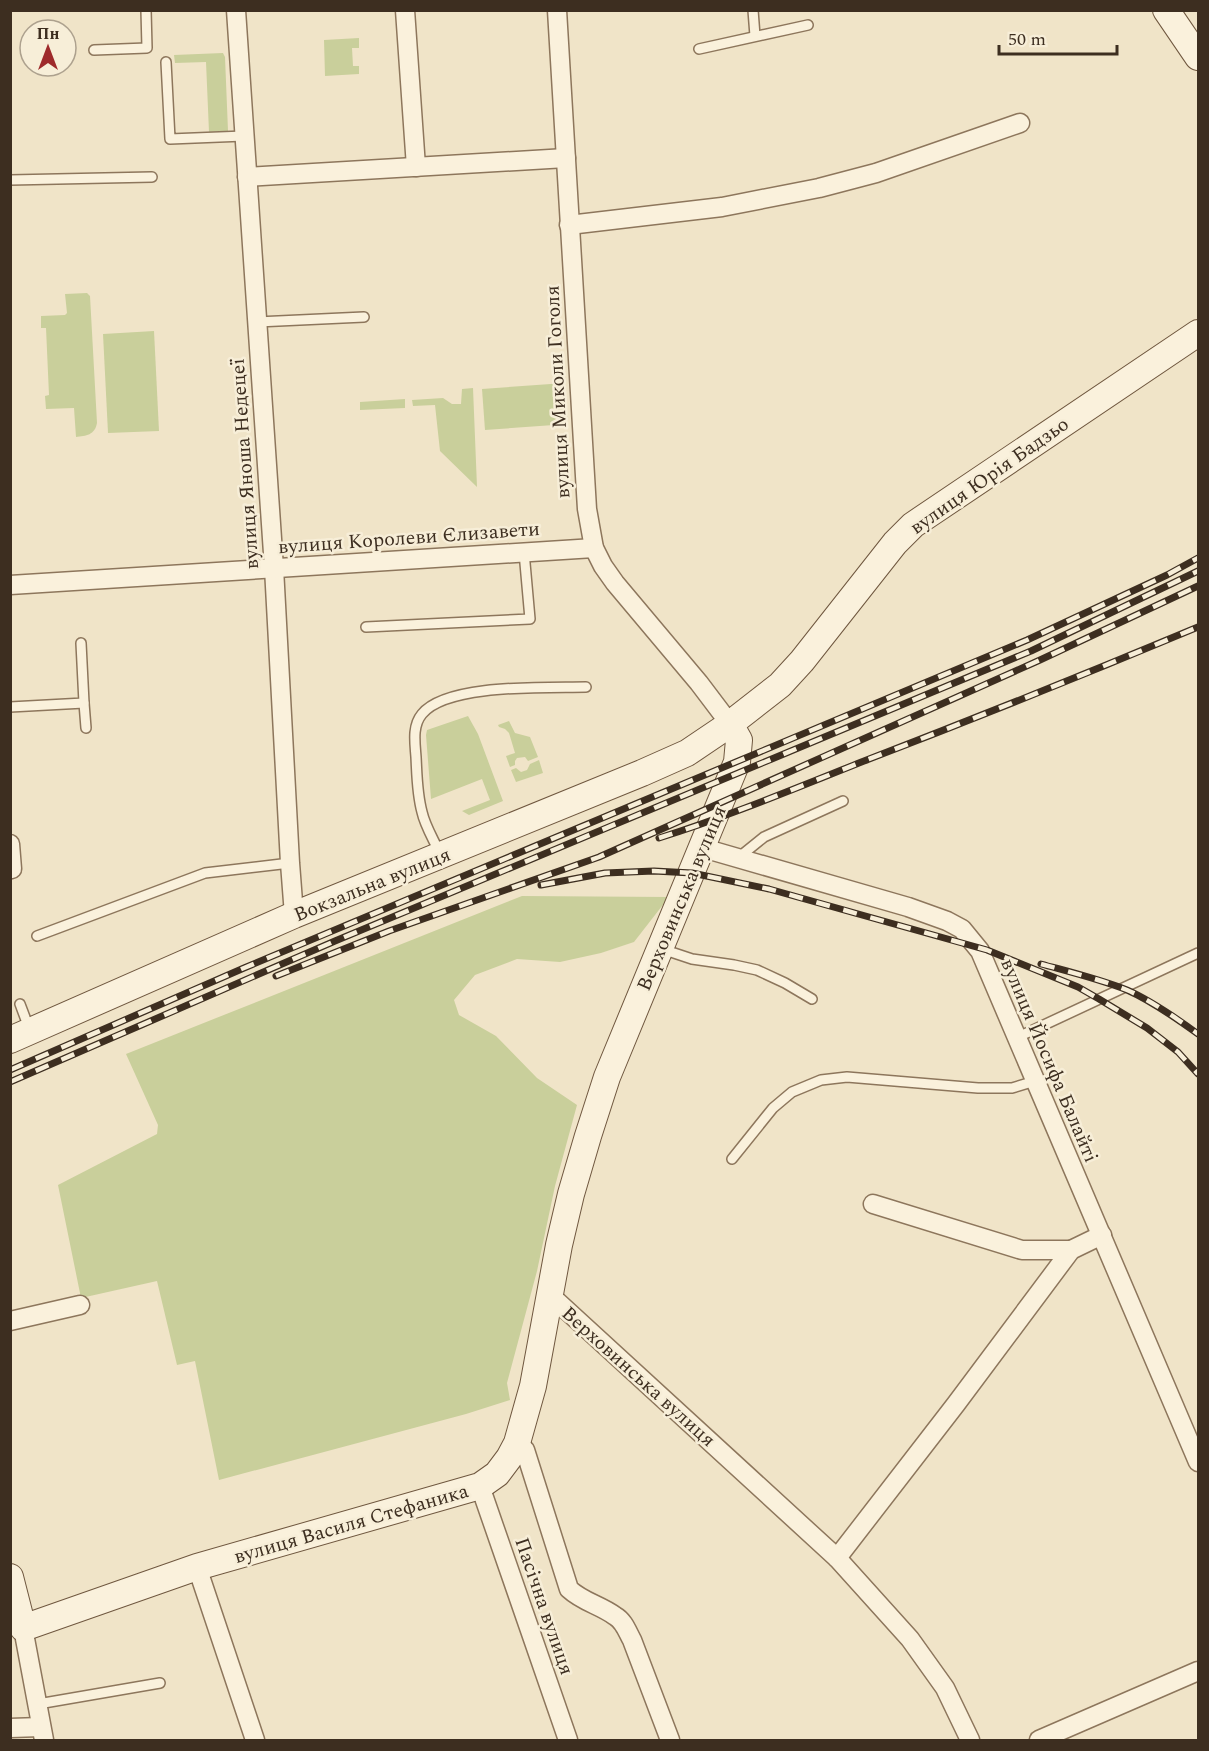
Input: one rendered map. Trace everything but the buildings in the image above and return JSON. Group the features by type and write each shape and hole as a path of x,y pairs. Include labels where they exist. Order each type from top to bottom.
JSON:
{"street":[{"name":"вулиця Яноша Недецеї","path":"236,10 274,568 294,915"},
{"path":"405,10 416,167"},
{"name":"вулиця Миколи Гоголя","path":"557,10 586,510 594,548 615,583 699,683 730,724"},
{"path":"1166,10 1198,57"},
{"path":"569,225 722,207 819,188 876,173 1020,123"},
{"path":"247,177 566,158"},
{"name":"вулиця Юрія Бадзьо","path":"730,724 780,685 802,661 895,543 913,525 1198,333"},
{"name":"вулиця Королеви Єлизавети","path":"10,585 594,548"},
{"name":"Верховинська вулиця","path":"730,724 739,740 737,762 607,1077 571,1194 550,1295 837,1558 910,1639 945,1688 970,1740"},
{"name":"Вокзальна вулиця","path":"20,1035 294,915 642,774 687,753 730,724"},
{"path":"10,844 11,869"},
{"name":"вулиця Йосифа Балайті","path":"703,848 909,907 947,921 962,929 980,951 1198,1462"},
{"path":"873,1204 1022,1250 1071,1251"},
{"path":"837,1558 1071,1251 1101,1236"},
{"name":"вулиця Василя Стефаника","path":"23,1628 197,1567 480,1486 497,1474 517,1443 533,1386 550,1295"},
{"path":"10,1321 80,1305"},
{"name":"Пасічна вулиця","path":"517,1443 525,1450 569,1589 578,1597 616,1616 624,1624 670,1740"},
{"name":"Пасічна вулиця","path":"480,1486 568,1740"},
{"path":"197,1567 255,1740"},
{"path":"10,1577 23,1628 43,1734 10,1728"},
{"path":"1039,1740 1198,1671"}],"lane":[{"path":"94,50 147,48 146,10"},
{"path":"753,10 755,36"},
{"path":"699,49 808,25"},
{"path":"166,63 170,139 244,136"},
{"path":"10,180 152,177"},
{"path":"257,322 364,317"},
{"path":"366,627 530,619 524,552"},
{"path":"81,643 86,728"},
{"path":"441,856 422,813 417,786 416,725 423,712 441,701 461,694 486,690 586,687"},
{"path":"10,707 84,703"},
{"path":"738,858 764,837 843,801"},
{"path":"37,936 205,873 290,863"},
{"path":"660,948 692,959 757,970 812,999"},
{"path":"1016,1038 1198,953"},
{"path":"20,1004 20,1035"},
{"path":"732,1159 772,1108 792,1092 821,1080 847,1077 978,1088 1012,1088 1035,1081"},
{"path":"38,1704 160,1683"}],"green space":[{"path":"359,38 359,48 352,48 353,66 359,66 359,74 325,76 324,40"},
{"path":"223,53 228,131 209,132 206,62 175,63 174,55"},
{"path":"87,293 90,296 97,423 92,432 76,437 74,408 46,409 45,396 49,395 46,328 41,328 41,316 65,315 67,313 65,294"},
{"path":"154,331 159,431 108,433 103,334"},
{"path":"565,383 568,424 485,430 482,389"},
{"path":"473,388 477,487 440,451 435,405 413,406 412,400 443,398 452,404 461,404 462,389"},
{"path":"405,399 405,408 360,410 360,402"},
{"path":"468,716 478,734 503,801 469,815 462,811 490,800 482,779 431,799 426,735 427,730"},
{"path":"509,721 515,733 530,737 538,757 528,761 525,757 517,758 515,765 510,767 506,756 515,753 509,733 498,725"},
{"path":"539,760 543,773 516,782 511,770 516,768 521,772 527,770 530,764"},
{"path":"522,896 669,897 634,942 601,953 560,962 517,959 475,975 454,1000 459,1015 496,1036 537,1078 577,1105 507,1383 510,1400 466,1414 219,1480 195,1361 177,1365 157,1281 81,1298 58,1185 157,1134 158,1125 126,1054"}],"railway":[{"path":"10,1070 244,968 1027,640 1167,575 1198,558"},
{"path":"10,1082 335,941 1031,651 1198,571"},
{"path":"276,976 389,931 599,857 1040,660 1198,586"},
{"path":"659,838 788,791 1198,627"},
{"path":"541,885 605,873 654,871 692,873 769,889 987,950 1078,987 1099,999 1147,1028 1178,1052 1198,1074"},
{"path":"1041,964 1095,979 1136,994 1198,1034"}]}
